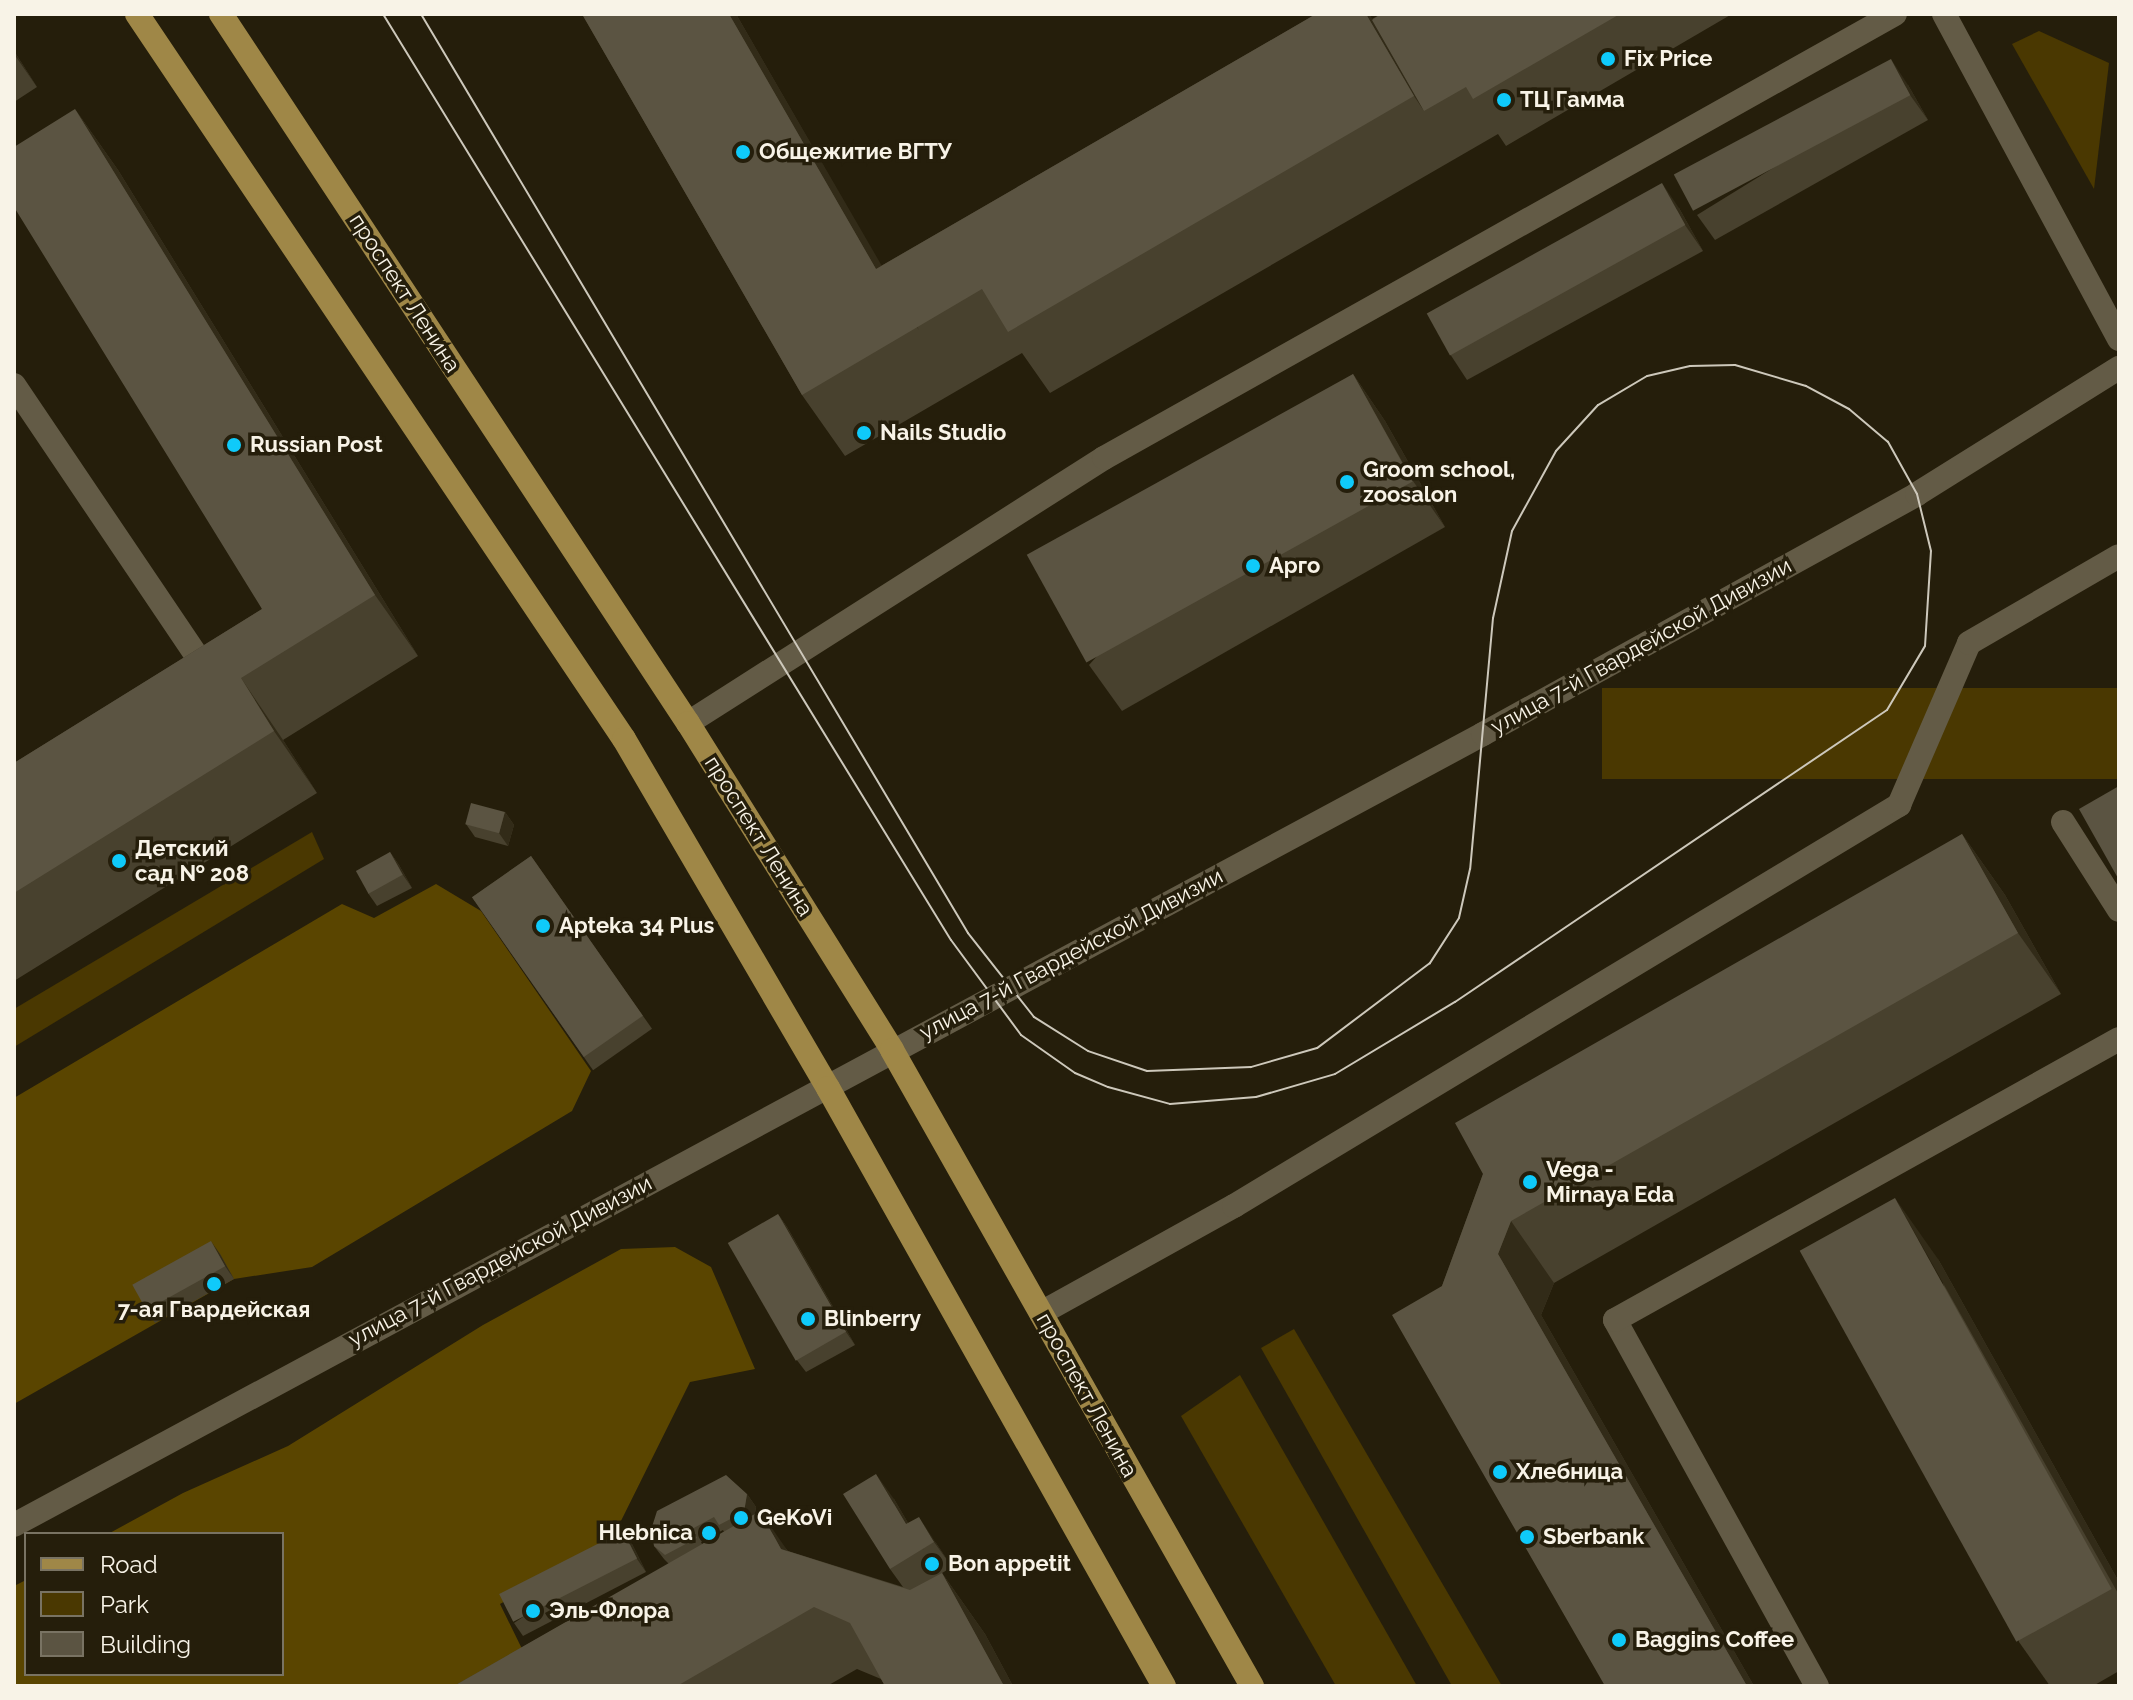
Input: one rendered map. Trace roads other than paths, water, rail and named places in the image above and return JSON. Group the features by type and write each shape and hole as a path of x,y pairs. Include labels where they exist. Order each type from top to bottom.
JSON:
{"main road":[{"path":"137,14 624,739 828,1088 1164,1686"},
{"name":"проспект Ленина","path":"221,14 688,723 892,1050 1252,1686"}],"street":[{"path":"688,723 1104,458 1895,14"},
{"path":"1944,14 2119,339"},
{"name":"улица 7-й Гвардейской Дивизии","path":"14,1525 828,1088 892,1050 1889,509 2119,368"},
{"path":"14,385 207,671 179,687"},
{"path":"1041,1313 1234,1206 1899,805 1969,643 2119,556"},
{"path":"2063,822 2119,910"},
{"path":"1817,1686 1615,1320 2119,1039"}],"tram line":[{"path":"383,14 951,940 1021,1035 1075,1073 1108,1087 1170,1104 1256,1097 1335,1074 1455,1002 1887,710 1925,646 1931,551 1917,494 1888,442 1849,409 1806,386 1735,365 1690,366 1647,376 1598,405 1556,451 1512,531 1493,618 1470,869 1459,918 1430,963 1317,1048 1251,1067 1147,1071 1088,1051 1034,1017 968,933 421,14"}],"place":[{"name":"Fix Price","path":"1608,59"},
{"name":"ТЦ Гамма","path":"1504,100"},
{"name":"Общежитие ВГТУ","path":"743,152"},
{"name":"Nails Studio","path":"864,433"},
{"name":"Russian Post","path":"234,445"},
{"name":"Groom school, zoosalon","path":"1347,482"},
{"name":"Арго","path":"1253,566"},
{"name":"Детский сад № 208","path":"119,861"},
{"name":"Apteka 34 Plus","path":"543,926"},
{"name":"Vega - Mirnaya Eda","path":"1530,1182"},
{"name":"7-ая Гвардейская","path":"214,1284"},
{"name":"Blinberry","path":"808,1319"},
{"name":"Хлебница","path":"1500,1472"},
{"name":"GeKoVi","path":"741,1518"},
{"name":"Hlebnica","path":"709,1533"},
{"name":"Sberbank","path":"1527,1537"},
{"name":"Bon appetit","path":"932,1564"},
{"name":"Эль-Флора","path":"533,1611"},
{"name":"Baggins Coffee","path":"1619,1640"}]}
